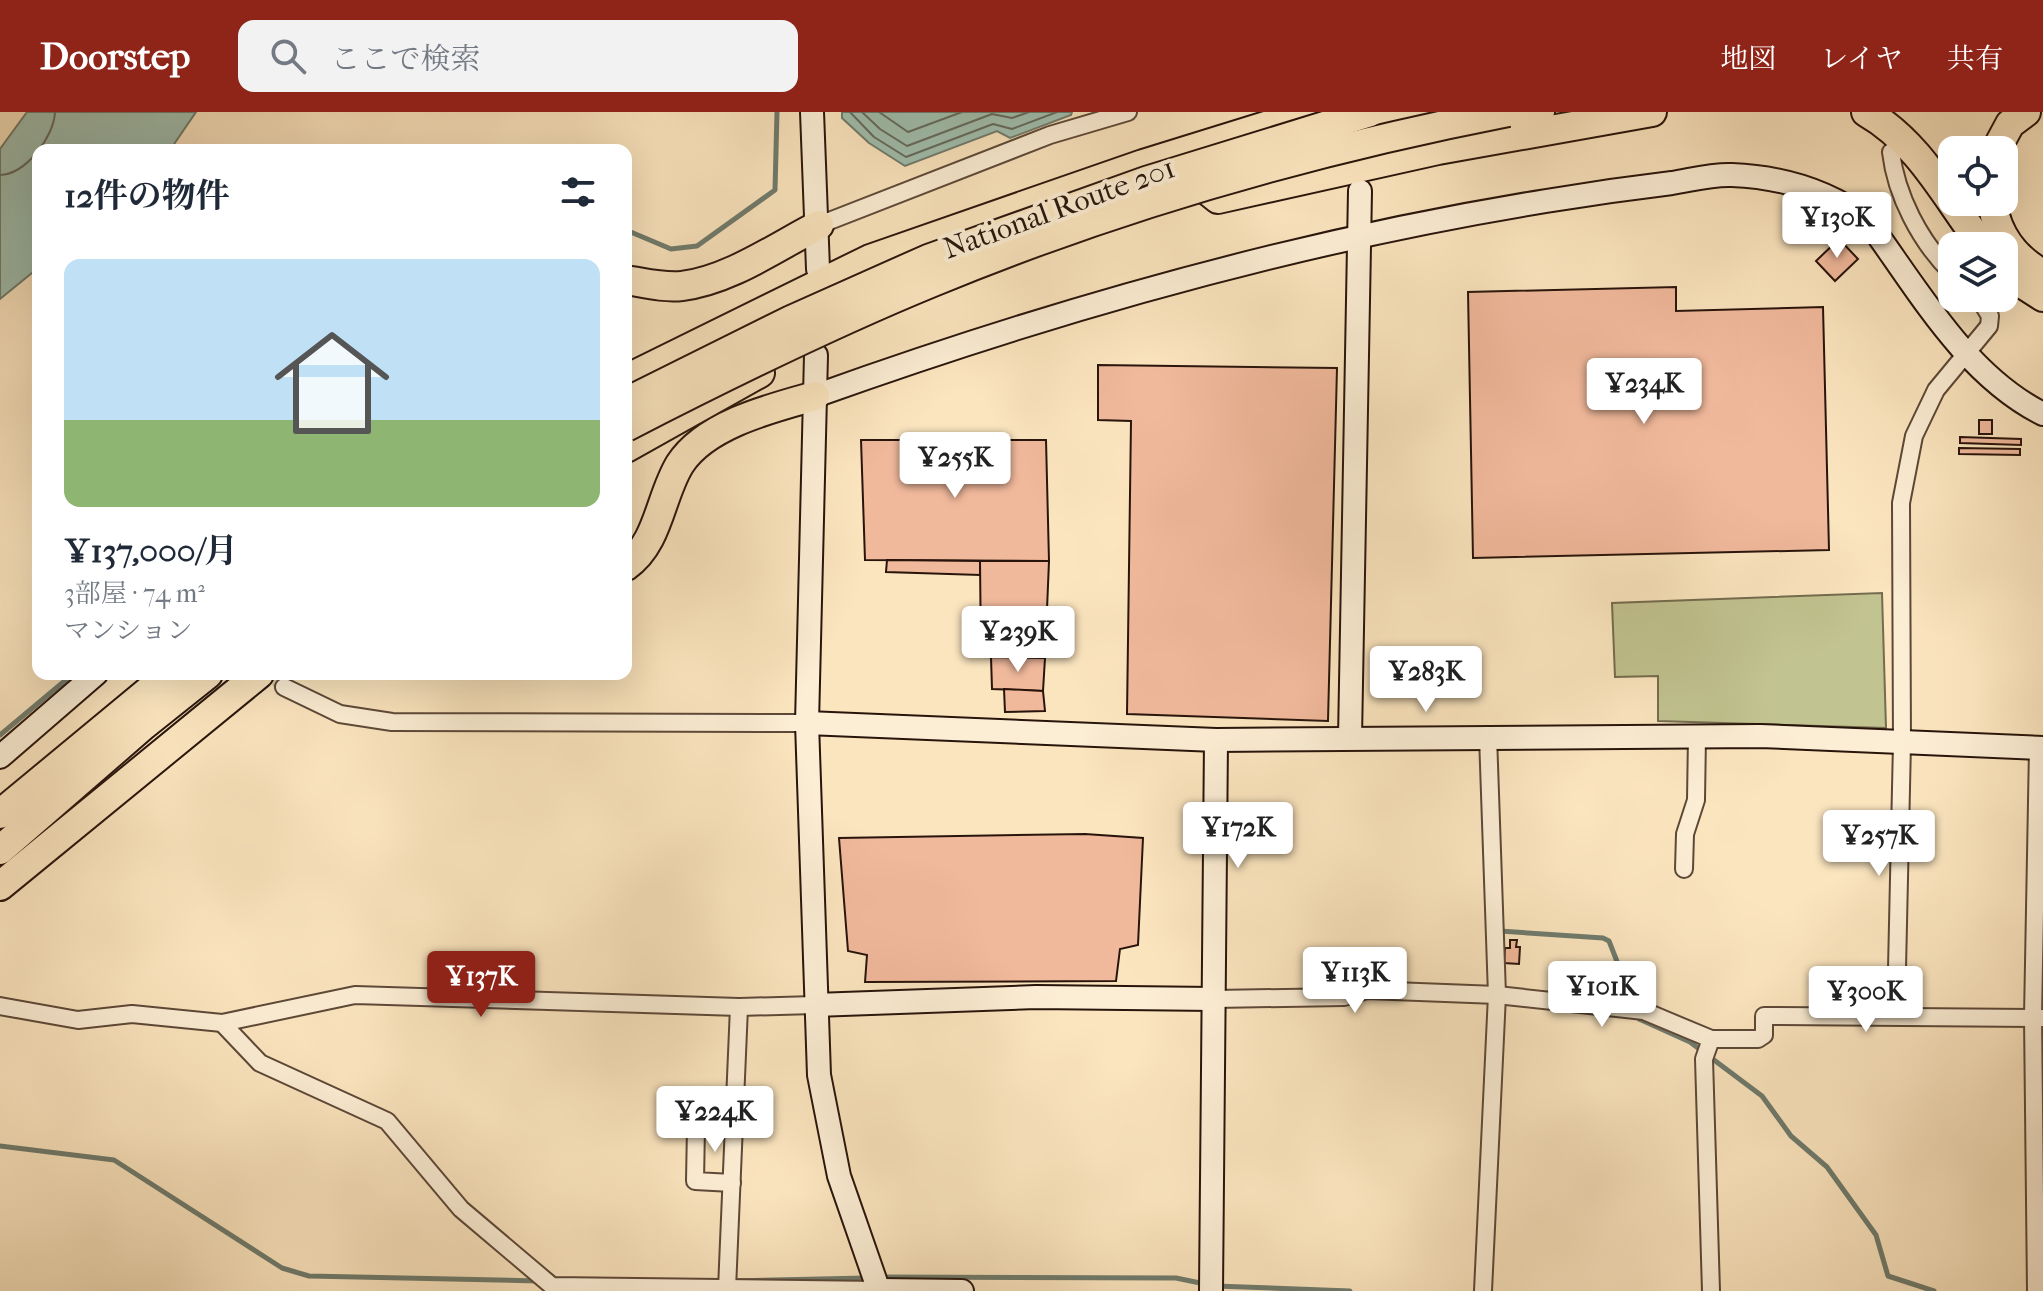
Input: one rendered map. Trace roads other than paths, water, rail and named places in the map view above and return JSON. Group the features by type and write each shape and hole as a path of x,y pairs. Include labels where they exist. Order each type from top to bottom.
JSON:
{"highway":[{"name":"National Route 201","path":"632,376 870,259 1143,164 1311,112"},
{"path":"632,399 803,315 956,249 1146,181 1370,112"},
{"path":"632,424 854,315 1089,223 1350,148 1508,112"},
{"name":"National Route 201","path":"632,435 806,354 871,314 1026,253 1208,191 1435,133 1540,112"},
{"path":"1208,191 1218,199 1438,150 1652,112"},
{"path":"1866,112 1912,145 1973,232"},
{"path":"2004,136 2010,124 2026,112"},
{"path":"1996,216 2003,240 2028,266 2043,274"},
{"path":"632,281 656,286 682,286 706,280 728,272 819,225"},
{"path":"2018,281 2043,297"},
{"path":"632,445 806,354"},
{"path":"632,561 642,552 680,464 704,440 783,405 815,396"},
{"path":"0,814 162,680"},
{"path":"0,850 131,735 200,680"},
{"path":"0,876 159,738 233,680"},
{"path":"0,886 251,680"},
{"path":"188,729 278,681"}],"street":[{"path":"812,112 819,225 818,269"},
{"path":"819,225 1050,135 1128,112"},
{"path":"1891,152 1895,186 1938,259"},
{"path":"815,396 1067,312 1357,236 1516,206 1729,175 1781,180 1846,203 1867,220 1965,353 2019,402 2043,414"},
{"path":"1350,738 1360,191"},
{"path":"1896,1014 1902,743 1901,503 1914,436 1936,390 1989,326 1988,312"},
{"path":"806,354 815,396 807,723 819,1075 827,1127 860,1246 879,1290"},
{"path":"0,757 89,680"},
{"path":"278,681 340,714 392,722 807,723 1216,740 1697,736 2040,748 2036,1291"},
{"path":"1483,1291 1497,995 1488,736"},
{"path":"1684,869 1685,834 1696,800 1697,736"},
{"path":"1211,1291 1216,740"},
{"path":"0,1006 78,1020 132,1014 222,1023 355,995 739,1007 1036,997 1344,997 1367,990 1497,995 1644,1011 1711,1039 1758,1039 1764,1035 1764,1016 1896,1014 2038,1017"},
{"path":"717,1290 732,1183 739,1007"},
{"path":"222,1023 260,1063 387,1121 461,1209 552,1286 962,1291"},
{"path":"1711,1039 1704,1059 1711,1291"},
{"path":"696,1127 695,1181 732,1183"}],"water":[{"path":"27,112 196,112 174,144 32,144 32,273 0,299 0,149"},
{"path":"842,112 1072,112 1010,138 997,131 905,166 869,143 842,118"}],"waterway":[{"path":"632,233 671,249 697,246 775,190 777,112"},
{"path":"0,735 66,680"},
{"path":"1500,931 1603,938 1609,941 1634,1005"},
{"path":"1638,1015 1639,1019 1690,1042 1762,1096 1791,1136 1827,1167 1876,1235 1888,1276 1934,1291"},
{"path":"0,1146 114,1160 282,1268 309,1276 539,1281"},
{"path":"880,1277 1176,1278 1205,1284"},
{"path":"732,1281 866,1278"},
{"path":"1215,1286 1350,1291"}],"tunnel":[{"path":"279,680 284,687"}]}
